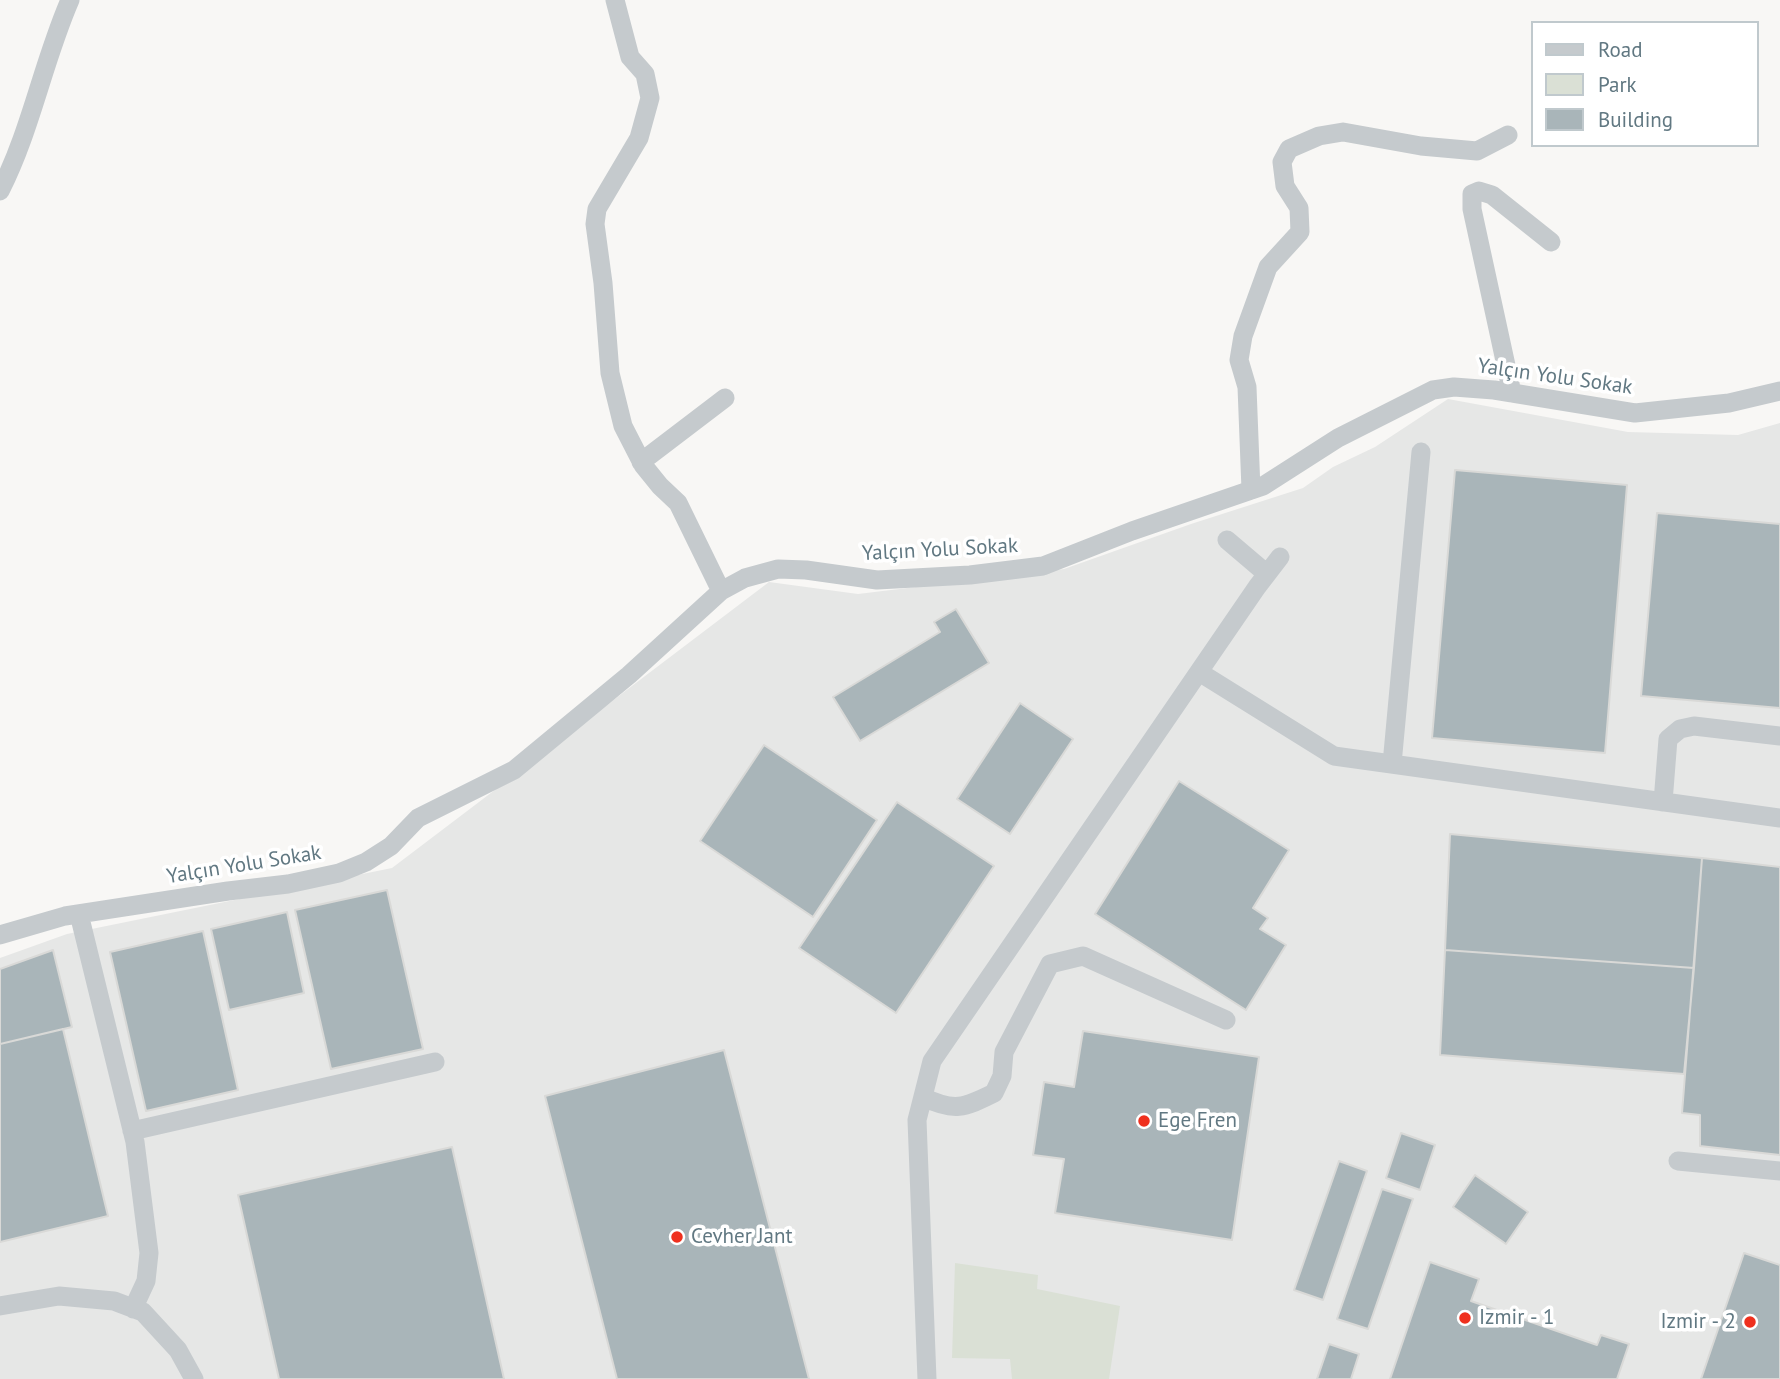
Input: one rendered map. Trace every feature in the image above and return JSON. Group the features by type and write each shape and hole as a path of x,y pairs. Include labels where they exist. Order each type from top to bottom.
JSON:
{"street":[{"path":"0,191 20,147 48,54 70,0"},
{"path":"615,0 630,57 645,74 650,98 639,138 597,209 595,224 610,373 623,426 641,462 678,503 721,591"},
{"path":"1251,490 1247,387 1239,360 1243,336 1268,267 1300,232 1299,208 1285,186 1282,162 1289,149 1319,136 1343,132 1421,146 1477,151 1508,135"},
{"path":"1512,393 1472,209 1472,194 1479,191 1492,195 1551,242"},
{"name":"Yalçın Yolu Sokak","path":"0,935 79,914 288,884 339,873 366,862 391,846 418,818 514,770 629,675 721,591 745,578 778,569 877,580 970,575 1043,566 1132,531 1263,486 1338,438 1433,390 1454,387 1512,393 1635,413 1729,403 1780,391"},
{"path":"641,462 725,398"},
{"path":"1392,764 1421,452"},
{"path":"1227,540 1267,574"},
{"path":"927,1379 917,1120 932,1061 1280,557"},
{"path":"1199,672 1334,756 1780,818"},
{"path":"1664,802 1668,739 1680,729 1694,726 1780,736"},
{"path":"79,914 132,1131 149,1252 146,1281 133,1309"},
{"path":"923,1097 943,1106 961,1107 994,1093 1002,1076 1003,1052 1050,964 1083,956 1226,1020"},
{"path":"132,1131 435,1062"},
{"path":"1678,1161 1780,1171"},
{"path":"0,1306 60,1296 114,1301 143,1312 178,1350 194,1379"}],"shaded area":[{"path":"1448,399 1628,432 1738,435 1780,423 1780,1379 0,1379 0,958 67,934 392,868 769,582 858,594 1064,569 1303,488 1333,467 1375,447"}],"green space":[{"path":"955,1263 1038,1275 1037,1289 1120,1306 1109,1379 1012,1379 1010,1359 952,1358"}],"building":[{"path":"1455,470 1627,485 1605,753 1432,738"},
{"path":"1657,513 1780,524 1780,708 1641,696"},
{"path":"956,609 989,663 860,741 833,697 940,632 934,622"},
{"path":"1020,703 1073,739 1010,834 957,799"},
{"path":"764,745 877,820 813,917 700,841"},
{"path":"1179,781 1289,850 1253,908 1268,918 1260,929 1286,945 1246,1010 1095,914"},
{"path":"897,802 994,866 896,1013 799,948"},
{"path":"1450,834 1702,858 1694,968 1445,950"},
{"path":"1702,858 1780,867 1780,1155 1700,1146 1700,1115 1682,1113"},
{"path":"387,890 423,1049 331,1069 295,910"},
{"path":"287,912 304,993 229,1010 211,929"},
{"path":"203,931 238,1090 146,1111 110,952"},
{"path":"53,950 72,1027 0,1044 0,969"},
{"path":"1445,950 1694,968 1684,1074 1440,1055"},
{"path":"63,1029 108,1216 0,1242 0,1044"},
{"name":"Ege Fren","path":"1083,1031 1259,1057 1232,1240 1055,1213 1064,1159 1033,1155 1044,1082 1074,1087"},
{"name":"Cevher Jant","path":"724,1050 809,1379 617,1379 545,1096"},
{"path":"1401,1133 1435,1145 1420,1190 1386,1178"},
{"path":"452,1147 504,1379 279,1379 238,1195"},
{"path":"1339,1161 1367,1171 1323,1300 1294,1290"},
{"path":"1475,1175 1528,1212 1506,1244 1453,1207"},
{"path":"1382,1189 1413,1199 1368,1329 1337,1319"},
{"name":"Izmir - 2","path":"1744,1253 1780,1265 1780,1379 1701,1379"},
{"name":"Izmir - 1","path":"1430,1262 1479,1279 1471,1301 1597,1345 1601,1335 1629,1344 1617,1379 1390,1379"},
{"path":"1329,1344 1359,1354 1351,1379 1317,1379"}],"place":[{"name":"Ege Fren","path":"1144,1121"},
{"name":"Cevher Jant","path":"677,1237"},
{"name":"Izmir - 1","path":"1465,1318"},
{"name":"Izmir - 2","path":"1750,1322"}]}
